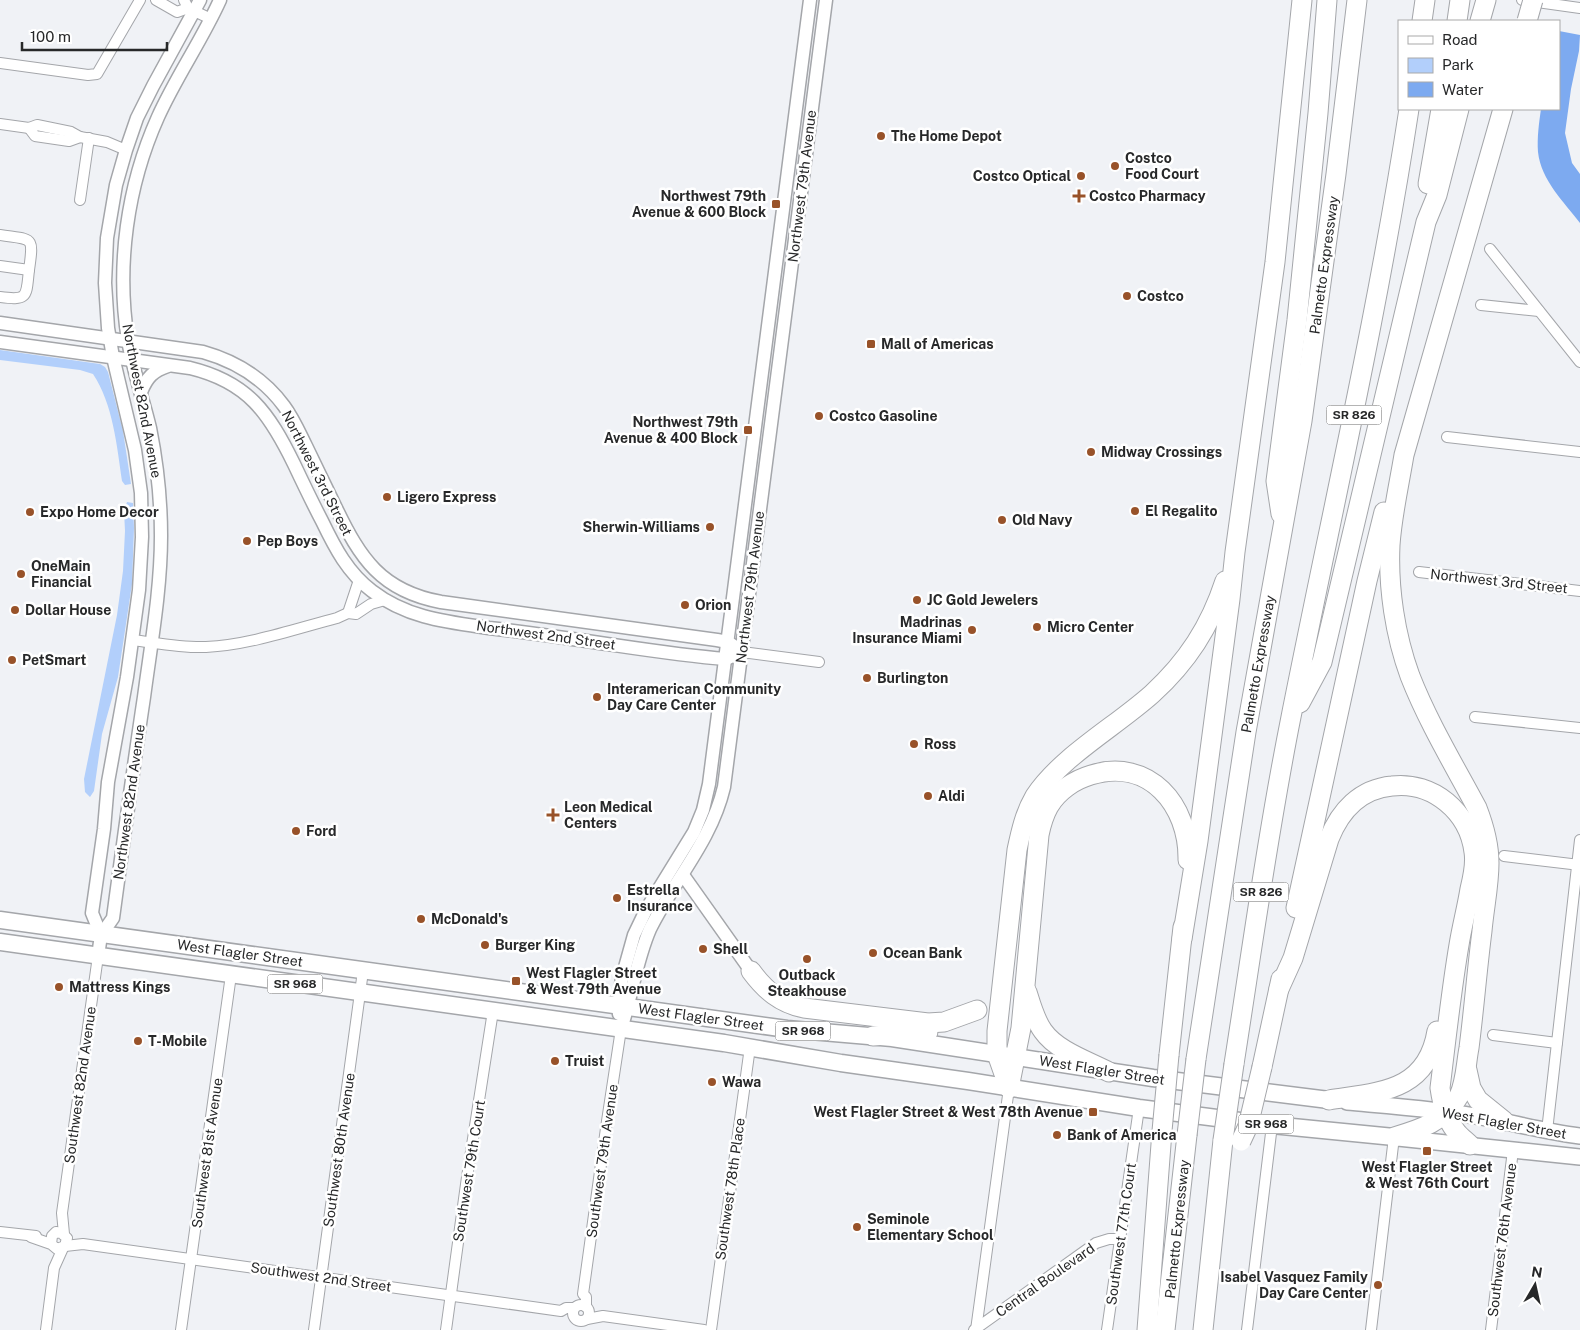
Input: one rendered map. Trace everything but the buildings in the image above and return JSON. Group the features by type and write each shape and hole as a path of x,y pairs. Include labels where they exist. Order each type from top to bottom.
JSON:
{"highway":[{"path":"1182,939 1201,822 1235,552 1275,262 1302,0"},
{"path":"1457,20 1460,0"},
{"path":"1480,20 1486,0"},
{"path":"1527,20 1533,0"},
{"path":"1283,527 1276,481 1297,320 1327,2"},
{"name":"Palmetto Expressway","path":"1165,1330 1196,1060 1236,788 1302,421 1357,4"},
{"name":"SR 826","path":"1203,1330 1219,1180 1232,1140 1234,1064 1272,825 1290,719 1362,374 1409,110"},
{"path":"1426,222 1427,190 1442,110"},
{"path":"1290,719 1322,662 1426,222 1437,195 1459,110"},
{"path":"1394,1137 1429,1126 1446,1112 1459,1095 1464,1083 1488,882 1489,851 1484,824 1478,808 1434,727 1410,675 1396,623 1391,581 1390,546 1404,455 1503,110"},
{"path":"1232,1140 1248,1126 1367,581 1393,476 1404,455"},
{"path":"1009,1088 1006,1055 997,1031 1017,850 1022,825 1034,798 1048,779 1062,765 1151,695 1184,662 1213,612 1235,552"},
{"path":"1006,1055 1021,1028 1036,854 1043,818 1050,804 1061,792 1083,777 1100,772 1118,771 1136,774 1150,781 1171,800 1179,812 1188,850 1182,939 1162,1131 1147,1330"},
{"path":"1279,989 1293,958 1329,839 1337,820 1349,805 1363,795 1382,787 1393,785 1425,789 1444,800 1459,814 1470,834 1475,854 1474,869 1459,946 1440,1088 1450,1123 1455,1131 1470,1145"},
{"path":"873,1036 934,1032 950,1029 967,1020 988,996 1005,962"},
{"path":"751,971 773,996 804,1008 928,1023 944,1022 977,1010"},
{"path":"1025,987 1039,1024 1049,1039 1066,1051 1109,1072"},
{"path":"1329,1100 1383,1091 1401,1085 1420,1071 1433,1051 1437,1030 1451,1000"},
{"path":"1466,1066 1471,1088 1478,1100 1504,1121"}],"main road":[{"name":"West Flagler Street","path":"0,920 787,1029 873,1036 1268,1094 1446,1112 1580,1136"},
{"name":"West Flagler Street","path":"0,942 750,1047 841,1063 1139,1108 1272,1125 1580,1157"},
{"path":"1513,1150 1542,1138 1547,1131"}],"street":[{"path":"0,63 88,75 97,74 140,0"},
{"path":"156,0 177,12 191,5 211,19"},
{"name":"Northwest 82nd Avenue","path":"100,934 113,918 160,573 160,500 154,447 128,341 124,289 124,253 128,218 135,183 158,117 220,0"},
{"name":"Northwest 79th Avenue","path":"621,1029 623,974 631,942 642,917 694,832 704,810 726,659 810,0"},
{"name":"Northwest 79th Avenue","path":"623,1006 643,947 654,922 706,836 723,792 826,0"},
{"path":"1522,0 1580,8"},
{"name":"Northwest 82nd Avenue","path":"98,956 100,934 92,913 104,829 108,782 133,640 142,564 141,493 131,433 110,338 106,294 106,256 112,202 126,150 145,101 191,5"},
{"path":"0,124 29,128 37,125 72,132 84,138 107,142 126,150"},
{"path":"80,200 84,138"},
{"path":"0,235 26,239 32,248 26,293 17,299 0,297"},
{"path":"1490,249 1580,362"},
{"path":"0,266 29,270"},
{"path":"1482,305 1539,311"},
{"path":"771,308 786,313"},
{"name":"Northwest 3rd Street","path":"0,323 185,349 211,354 244,369 265,386 283,406 294,423 356,547 374,568 395,585"},
{"name":"Northwest 3rd Street","path":"0,342 197,370 220,378 245,393 262,409 275,426 338,553 360,580"},
{"path":"141,392 145,382 153,372 171,365"},
{"path":"1448,436 1580,452"},
{"name":"Northwest 3rd Street","path":"1419,572 1580,590"},
{"path":"348,613 360,580"},
{"name":"Northwest 2nd Street","path":"360,580 385,600 415,615 441,621 726,659"},
{"name":"Northwest 2nd Street","path":"395,585 417,596 441,602 728,642 742,652 819,662"},
{"path":"133,640 183,647 225,645 272,635 348,613 356,614 371,604 385,600"},
{"path":"726,659 742,652"},
{"path":"1475,717 1580,728"},
{"path":"1547,1131 1579,864 1580,840"},
{"path":"1504,856 1579,864"},
{"path":"683,876 751,971"},
{"path":"661,886 674,890"},
{"name":"Southwest 82nd Avenue","path":"46,1330 98,956"},
{"name":"Southwest 80th Avenue","path":"314,1330 363,971"},
{"name":"Southwest 81st Avenue","path":"182,1330 231,975"},
{"name":"Southwest 79th Court","path":"446,1330 493,1011"},
{"name":"Southwest 79th Avenue","path":"580,1315 578,1300 583,1294 606,1121 621,1029"},
{"path":"1493,1035 1557,1043"},
{"name":"Southwest 78th Place","path":"711,1330 750,1047"},
{"path":"975,1330 1009,1088"},
{"name":"Southwest 77th Court","path":"1107,1330 1139,1108"},
{"path":"1247,1330 1272,1125"},
{"path":"1371,1330 1394,1137"},
{"name":"Southwest 76th Avenue","path":"1491,1330 1513,1150"},
{"name":"Southwest 2nd Street","path":"0,1232 561,1310 565,1314 603,1316 704,1330"},
{"name":"Central Boulevard","path":"975,1330 1096,1244 1109,1239 1120,1239"},
{"path":"576,1330 580,1315"}],"green space":[{"path":"0,350 100,364 105,367 108,372 123,431 131,484 125,485 122,481 110,412 93,374 80,370 0,360"},
{"path":"127,502 133,503 132,584 118,677 102,734 94,791 90,797 85,792 84,779 117,615 123,571 124,511"}],"water":[{"path":"1560,31 1580,35 1565,133 1572,163 1580,174 1580,223 1548,181 1540,162 1538,135 1541,110 1560,110"}],"place":[{"name":"The Home Depot","path":"881,136"},
{"name":"Costco Food Court","path":"1115,166"},
{"name":"Costco Optical","path":"1081,176"},
{"name":"Costco Pharmacy","path":"1079,196"},
{"name":"Northwest 79th Avenue & 600 Block","path":"776,204"},
{"name":"Costco","path":"1127,296"},
{"name":"Mall of Americas","path":"871,344"},
{"name":"Costco Gasoline","path":"819,416"},
{"name":"Northwest 79th Avenue & 400 Block","path":"748,430"},
{"name":"Midway Crossings","path":"1091,452"},
{"name":"Ligero Express","path":"387,497"},
{"name":"El Regalito","path":"1135,511"},
{"name":"Expo Home Decor","path":"30,512"},
{"name":"Old Navy","path":"1002,520"},
{"name":"Sherwin-Williams","path":"710,527"},
{"name":"Pep Boys","path":"247,541"},
{"name":"OneMain Financial","path":"21,574"},
{"name":"JC Gold Jewelers","path":"917,600"},
{"name":"Orion","path":"685,605"},
{"name":"Dollar House","path":"15,610"},
{"name":"Micro Center","path":"1037,627"},
{"name":"Madrinas Insurance Miami","path":"972,630"},
{"name":"PetSmart","path":"12,660"},
{"name":"Burlington","path":"867,678"},
{"name":"Interamerican Community Day Care Center","path":"597,697"},
{"name":"Ross","path":"914,744"},
{"name":"Aldi","path":"928,796"},
{"name":"Leon Medical Centers","path":"553,815"},
{"name":"Ford","path":"296,831"},
{"name":"Estrella Insurance","path":"617,898"},
{"name":"McDonald's","path":"421,919"},
{"name":"Burger King","path":"485,945"},
{"name":"Shell","path":"703,949"},
{"name":"Ocean Bank","path":"873,953"},
{"name":"Outback Steakhouse","path":"807,959"},
{"name":"West Flagler Street & West 79th Avenue","path":"516,981"},
{"name":"Mattress Kings","path":"59,987"},
{"name":"T-Mobile","path":"138,1041"},
{"name":"Truist","path":"555,1061"},
{"name":"Wawa","path":"712,1082"},
{"name":"West Flagler Street & West 78th Avenue","path":"1093,1112"},
{"name":"Bank of America","path":"1057,1135"},
{"name":"West Flagler Street & West 76th Court","path":"1427,1151"},
{"name":"Seminole Elementary School","path":"857,1227"},
{"name":"Isabel Vasquez Family Day Care Center","path":"1378,1285"}]}
